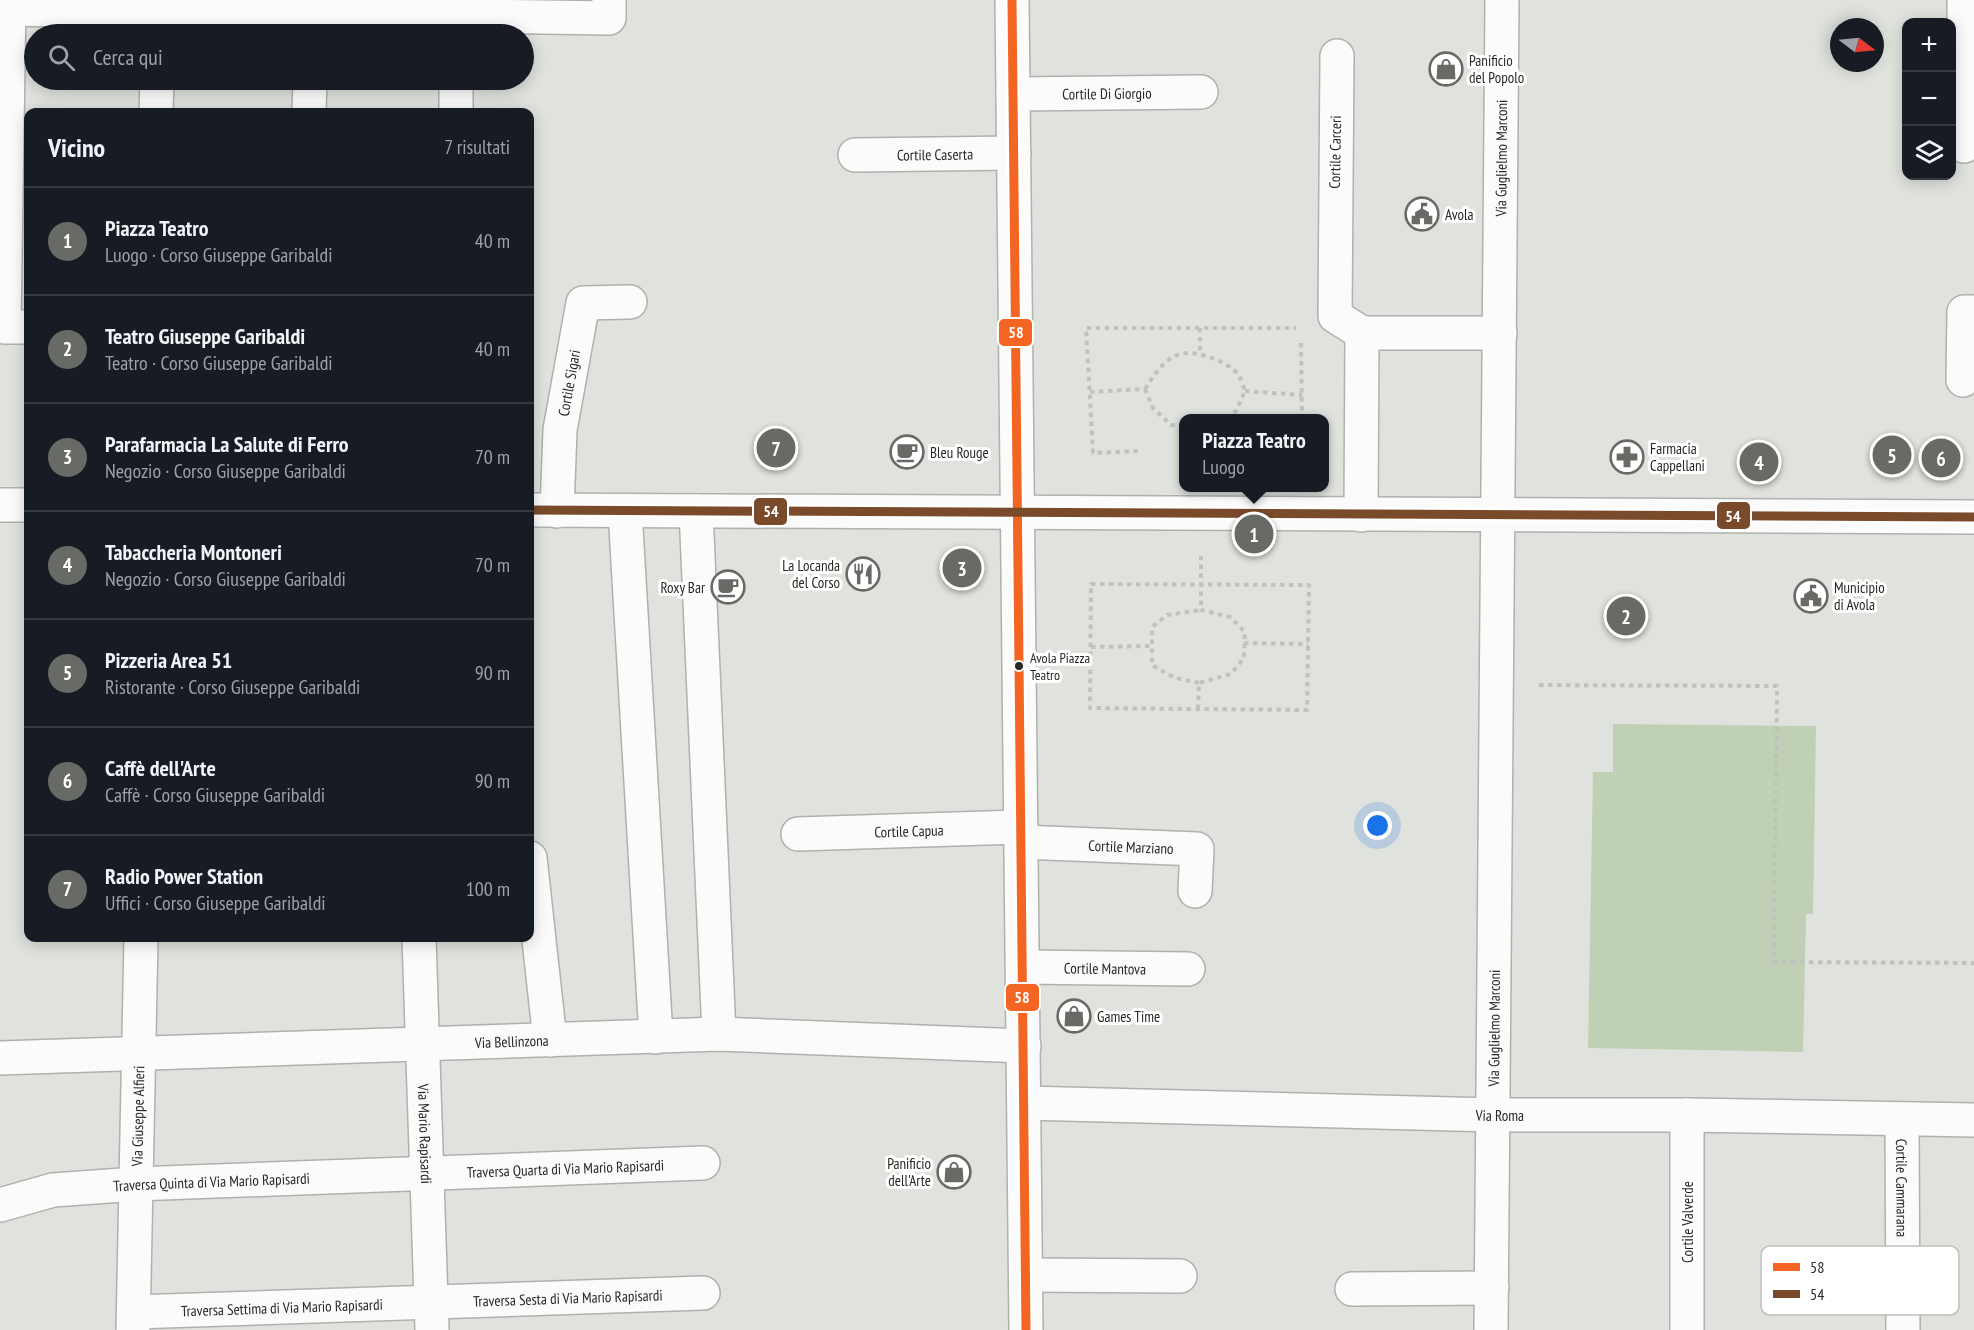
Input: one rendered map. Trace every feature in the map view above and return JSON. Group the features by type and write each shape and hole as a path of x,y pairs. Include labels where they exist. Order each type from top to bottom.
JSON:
{"street":[{"path":"1012,0 1026,1330"},
{"name":"Via Guglielmo Marconi","path":"1491,1330 1502,0"},
{"path":"1964,0 1964,146"},
{"path":"24,327 4,327 6,6 158,15 458,17 609,9"},
{"name":"Cortile Carceri","path":"1337,56 1335,316 1362,333"},
{"path":"156,108 157,90"},
{"path":"309,108 310,90"},
{"path":"456,90 456,108"},
{"name":"Cortile Di Giorgio","path":"1013,94 1201,92"},
{"name":"Cortile Caserta","path":"855,155 1014,153"},
{"name":"Cortile Sigari","path":"543,511 583,303 630,302"},
{"path":"1963,380 1964,312 1974,312"},
{"path":"1360,515 1362,333 1500,325"},
{"path":"0,505 24,505"},
{"path":"543,511 1974,517"},
{"path":"625,511 656,1037"},
{"path":"696,511 719,1034"},
{"name":"Cortile Capua","path":"798,834 1021,834"},
{"name":"Cortile Marziano","path":"1021,834 1197,849 1195,891"},
{"path":"534,894 550,1040"},
{"name":"Via Giuseppe Alfieri","path":"133,1321 141,942"},
{"name":"Via Mario Rapisardi","path":"419,942 432,1316"},
{"name":"Cortile Mantova","path":"1023,967 1188,969"},
{"name":"Via Bellinzona","path":"0,1058 719,1034 1024,1046"},
{"name":"Via Roma","path":"1024,1103 1493,1115 1686,1114 1974,1120"},
{"name":"Cortile Valverde","path":"1686,1114 1687,1330"},
{"name":"Cortile Cammarana","path":"1902,1119 1903,1246"},
{"name":"Traversa Quarta di Via Mario Rapisardi","path":"427,1173 703,1163"},
{"name":"Traversa Quinta di Via Mario Rapisardi","path":"0,1205 53,1190 136,1184 427,1173"},
{"path":"1026,1275 1180,1276"},
{"path":"1352,1289 1492,1288"},
{"name":"Traversa Sesta di Via Mario Rapisardi","path":"432,1316 703,1293"},
{"name":"Cortile Cammarana","path":"1903,1315 1903,1330"},
{"name":"Traversa Settima di Via Mario Rapisardi","path":"133,1321 432,1316"}],"path":[{"path":"1138,452 1093,453 1086,328 1301,328"},
{"path":"1200,328 1200,355"},
{"path":"1301,339 1302,414"},
{"path":"1145,389 1159,367 1179,354 1200,355 1228,365 1239,375 1245,391 1233,414"},
{"path":"1090,392 1145,389"},
{"path":"1145,389 1153,408 1171,426 1179,426"},
{"path":"1245,391 1302,395"},
{"path":"1201,610 1199,584 1205,514"},
{"path":"1091,584 1199,584 1309,585 1307,710 1090,708 1091,584"},
{"path":"1201,610 1230,617 1245,632 1244,658 1230,674 1199,683 1175,678 1152,665 1152,627 1167,615 1201,610"},
{"path":"1244,644 1308,644"},
{"path":"1091,647 1151,646"},
{"path":"1198,709 1199,683"},
{"path":"1498,685 1777,686 1774,962 1974,963"}],"green space":[{"path":"1613,724 1816,726 1813,914 1806,914 1803,1052 1588,1048 1593,772 1613,772"}],"transit line":[{"name":"58","path":"1012,0 1026,1330"},
{"name":"54","path":"534,510 1974,517"}],"place":[{"name":"Panificio del Popolo","path":"1446,69"},
{"name":"Avola","path":"1422,214"},
{"name":"Radio Power Station","path":"776,448"},
{"name":"Bleu Rouge","path":"907,452"},
{"name":"Pizzeria Area 51","path":"1892,455"},
{"name":"Farmacia Cappellani","path":"1627,457"},
{"name":"Caffè dell'Arte","path":"1941,458"},
{"name":"Tabaccheria Montoneri","path":"1759,462"},
{"name":"Piazza Teatro","path":"1254,534"},
{"name":"Parafarmacia La Salute di Ferro","path":"962,568"},
{"name":"La Locanda del Corso","path":"863,574"},
{"name":"Roxy Bar","path":"728,587"},
{"name":"Municipio di Avola","path":"1811,596"},
{"name":"Teatro Giuseppe Garibaldi","path":"1626,616"},
{"name":"Avola Piazza Teatro","path":"1019,666"},
{"name":"Games Time","path":"1074,1016"},
{"name":"Panificio dell'Arte","path":"954,1172"}]}
